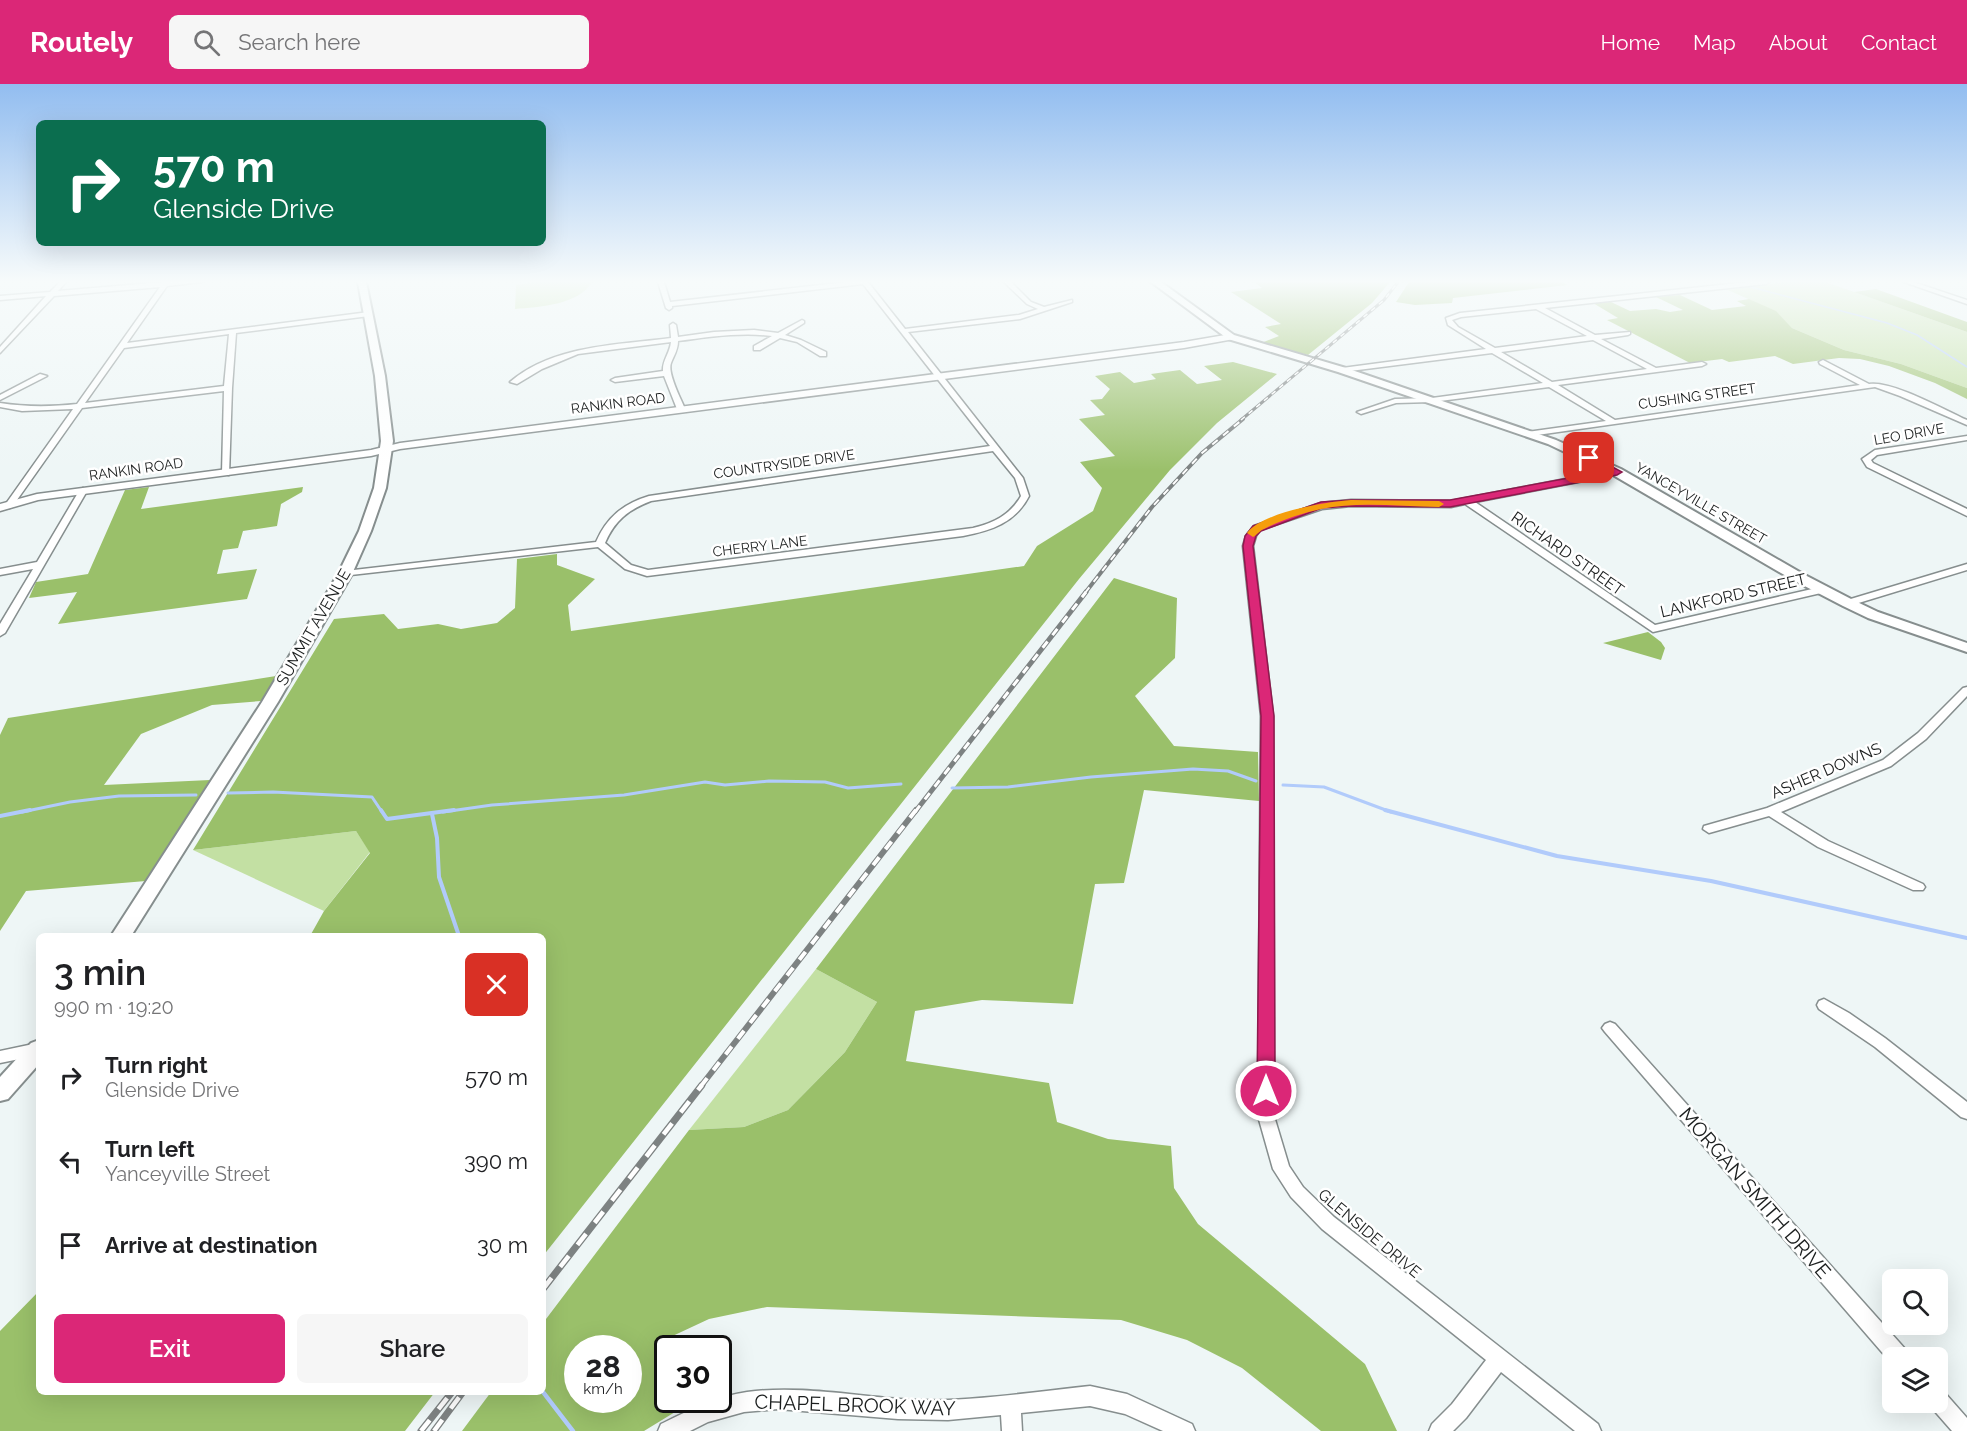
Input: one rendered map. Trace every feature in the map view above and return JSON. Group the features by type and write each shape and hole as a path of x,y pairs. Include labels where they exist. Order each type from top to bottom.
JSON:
{"main road":[{"name":"SUMMIT AVENUE","path":"123,933 270,702 345,574 365,531 380,488 387,449 374,345"},
{"name":"YANCEYVILLE STREET","path":"1258,345 1342,369 1530,434 1617,472 1821,590 1873,615 1967,648"},
{"path":"0,1092 36,1052"}],"street":[{"path":"4,506 122,346 131,345"},
{"path":"226,473 228,388 232,345"},
{"path":"514,382 550,362 577,352 627,345"},
{"path":"674,345 674,351 666,365 681,409"},
{"path":"757,348 763,345"},
{"path":"806,345 823,354"},
{"name":"CHERRY LANE","path":"600,544 628,567 647,573 981,530 1011,516 1022,505 1025,496 1019,478 914,345"},
{"name":"RANKIN ROAD","path":"4,506 37,497 1172,345"},
{"path":"1484,345 1612,421"},
{"path":"1342,369 1532,345"},
{"path":"1608,345 1654,369"},
{"path":"1823,362 1868,386 1875,385 1903,394 1967,423"},
{"path":"1362,412 1395,401 1432,400 1702,364"},
{"path":"615,380 667,373"},
{"path":"0,398 43,376"},
{"name":"CUSHING STREET","path":"1530,434 1868,386"},
{"path":"0,405 30,409 77,406 228,388"},
{"name":"LEO DRIVE","path":"1967,438 1875,453 1866,459 1870,465 1967,513"},
{"name":"COUNTRYSIDE DRIVE","path":"600,544 608,524 616,514 649,499 994,447"},
{"name":"GLENSIDE DRIVE","path":"1591,1431 1328,1223 1297,1192 1281,1169 1266,1116 1268,716 1248,546 1257,528 1321,506 1351,503 1433,505 1467,501 1617,472"},
{"path":"0,633 83,492"},
{"name":"RICHARD STREET","path":"1467,501 1653,629"},
{"path":"345,574 600,544"},
{"path":"0,572 40,564"},
{"path":"1848,603 1967,567"},
{"name":"LANKFORD STREET","path":"1653,629 1821,590"},
{"name":"ASHER DOWNS","path":"1709,829 1771,811 1887,763 1922,736 1967,690"},
{"path":"1771,811 1823,844 1918,886"},
{"path":"1824,1005 1896,1053 1967,1112"},
{"name":"MORGAN SMITH DRIVE","path":"1610,1028 1890,1347"},
{"path":"0,1057 36,1050"},
{"path":"1439,1431 1459,1411 1500,1358"},
{"name":"CHAPEL BROOK WAY","path":"668,1431 705,1413 744,1402 778,1399 898,1409 948,1410 1090,1396 1127,1404 1185,1431"},
{"path":"1011,1404 1012,1431"},
{"path":"1948,1411 1965,1431"}],"green space":[{"path":"1268,345 1320,345 1308,355"},
{"path":"1655,345 1832,345 1901,364 1967,388 1967,399 1935,383 1889,366 1860,359 1839,358 1793,364 1775,356 1729,362 1722,359 1690,363"},
{"path":"1832,345 1967,345 1967,388 1901,364"},
{"path":"1233,362 1277,374 1217,423 1170,470 1079,579 546,1252 546,933 312,933 324,911 370,853 356,831 193,850 334,619 384,614 398,629 438,624 461,629 497,623 515,608 517,559 557,554 557,565 595,579 568,605 571,631 1024,566 1037,546 1093,511 1102,488 1080,462 1115,456 1079,419 1105,415 1090,400 1102,399 1110,389 1095,376 1120,372 1134,383 1156,379 1151,374 1180,370 1197,384 1222,380 1204,366"},
{"path":"149,487 141,509 303,487 302,492 281,504 277,526 243,531 238,548 223,550 217,574 257,569 247,599 58,624 77,592 29,598 36,582 88,574 125,490"},
{"path":"1114,578 1177,598 1175,658 1135,696 1174,746 1258,752 1259,801 1144,790 1124,883 1095,884 1073,1004 982,1000 915,1011 906,1061 1049,1083 1057,1122 1108,1139 1171,1146 1174,1188 1198,1224 1365,1364 1397,1431 1321,1431 1242,1368 1187,1340 1121,1320 767,1307 709,1319 675,1335 654,1335 654,1413 673,1413 644,1431 462,1431 489,1395 546,1395 546,1319 689,1130 744,1127 788,1110 845,1052 877,1002 816,969"},
{"path":"1648,632 1665,648 1661,660 1603,643"},
{"path":"276,676 261,701 212,705 141,734 104,785 210,780 146,881 26,891 0,931 0,735 8,718"},
{"path":"356,831 370,852 324,911 193,850"},
{"path":"816,969 877,1002 845,1052 788,1110 744,1127 689,1130"},
{"path":"36,1294 36,1395 433,1395 405,1431 0,1431 0,1331"}],"waterway":[{"path":"1932,345 1967,367"},
{"path":"952,788 1008,787 1091,777 1193,769 1228,771 1256,781"},
{"path":"443,812 492,805 624,795 705,782 725,785 769,781 825,782 848,788 901,784"},
{"path":"1283,785 1324,787 1387,811"},
{"path":"228,793 273,792 372,797 382,812"},
{"path":"22,812 70,802 119,796 196,795"},
{"path":"0,816 30,810"},
{"path":"381,810 387,819 454,810"},
{"path":"1387,811 1557,856 1711,881 1967,938"},
{"path":"432,814 437,838 439,877 458,933"},
{"path":"545,1395 573,1431"}],"railway":[{"path":"1241,420 1331,345"},
{"path":"1085,593 1152,507 1202,453 1243,419"},
{"path":"915,812 1086,592"},
{"path":"701,1086 916,810"},
{"path":"546,1285 702,1085"},
{"path":"421,1431 450,1395"},
{"path":"434,1431 461,1395"}],"slow traffic":[{"path":"1253,533 1257,528 1272,522 1321,506 1351,503 1439,504"}],"route":[{"path":"1266,1091 1268,716 1248,546 1251,536 1257,528 1321,506 1351,503 1450,504 1617,472 1589,458"}]}
